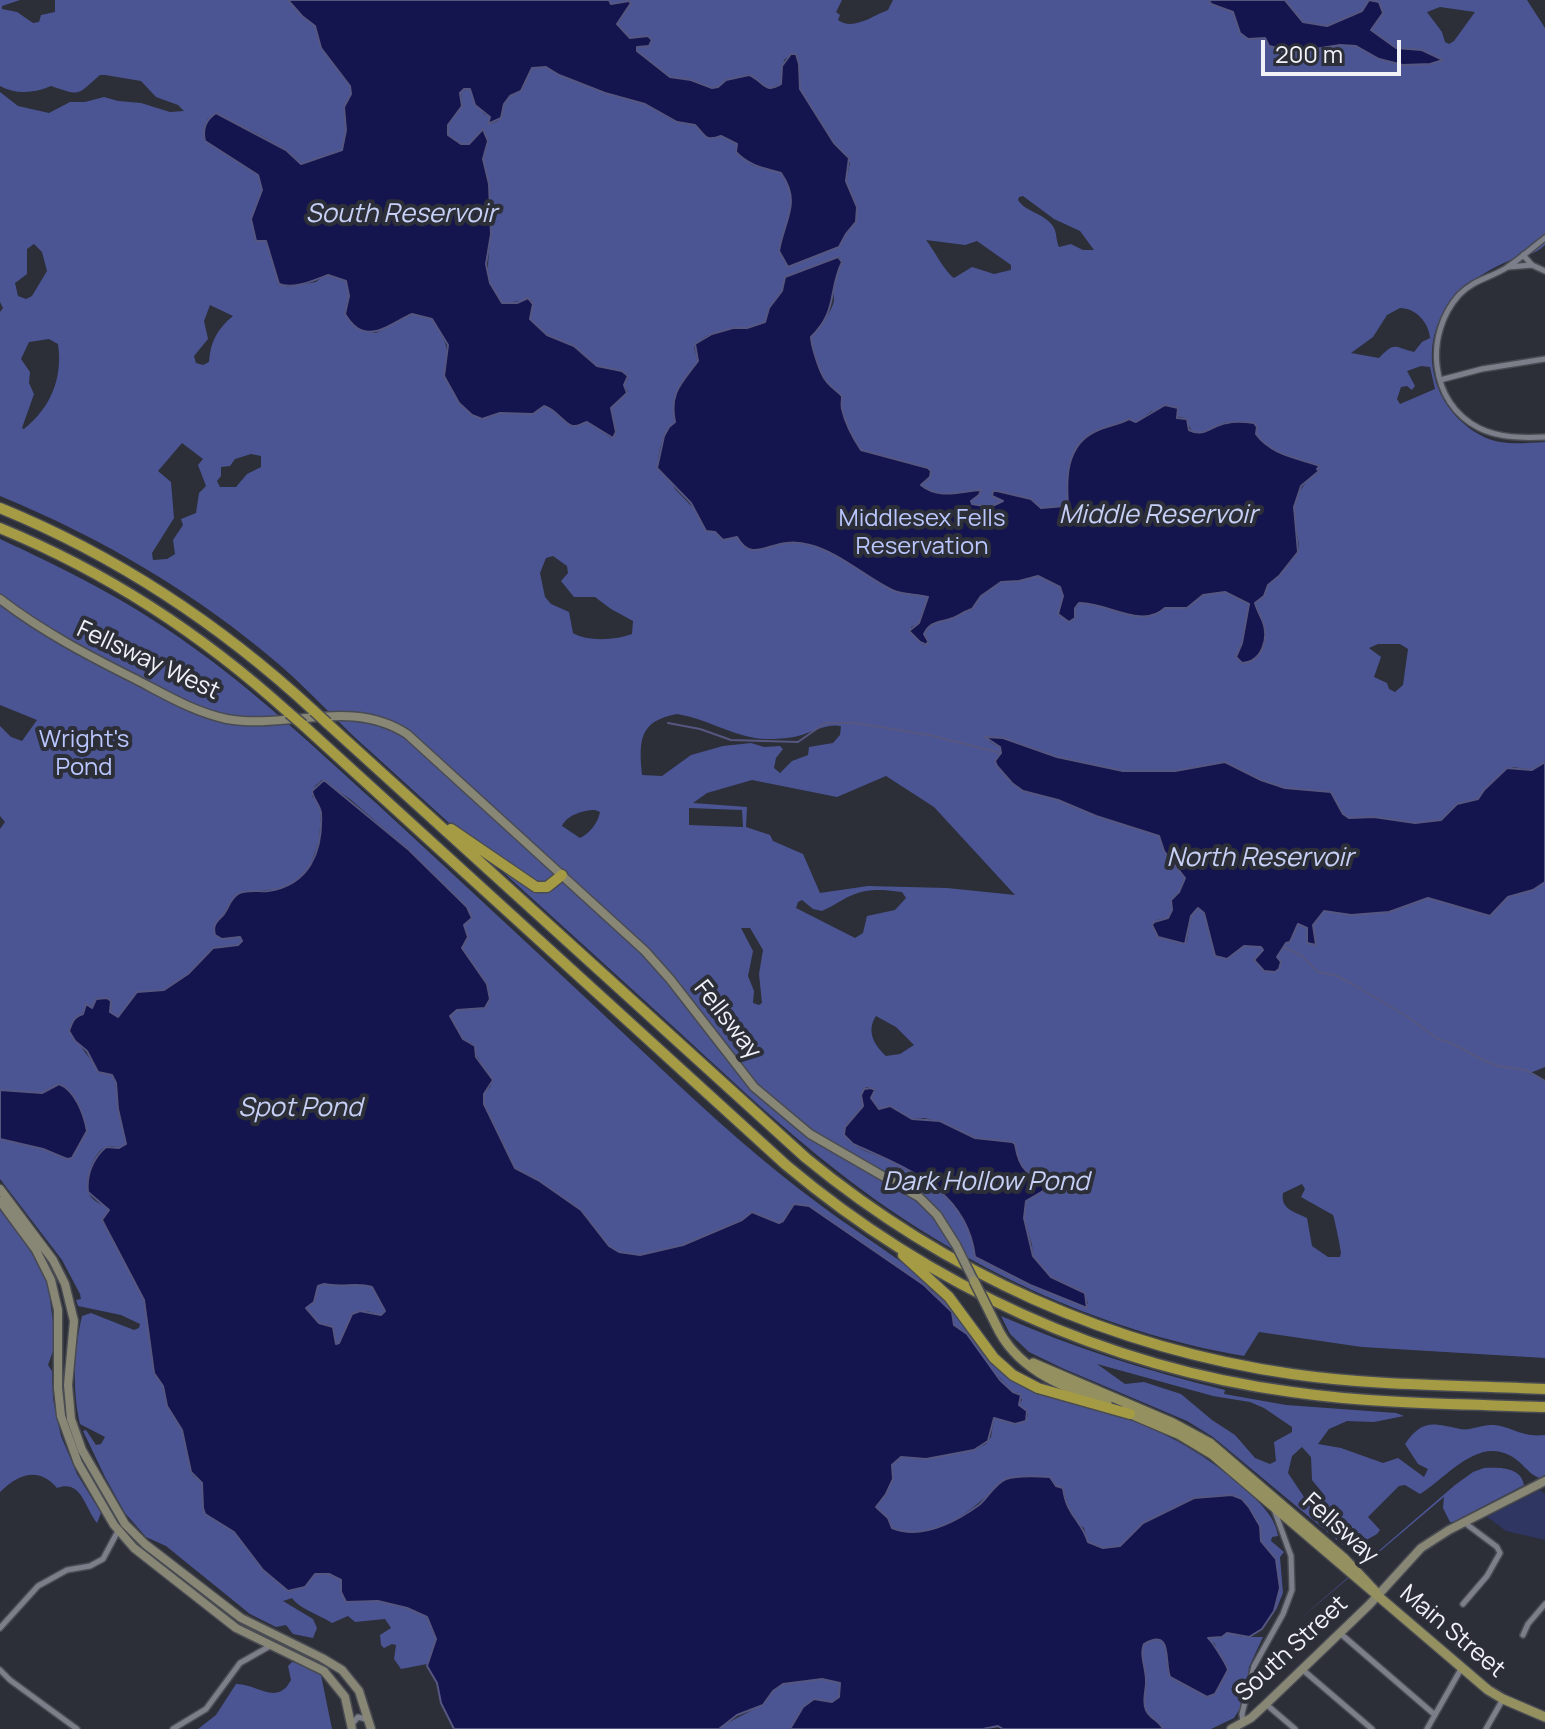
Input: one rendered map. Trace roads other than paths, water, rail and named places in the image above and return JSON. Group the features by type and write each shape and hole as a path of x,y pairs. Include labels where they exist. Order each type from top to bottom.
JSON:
{"highway":[{"path":"0,508 80,544 161,591 237,645 314,711 806,1158 887,1219 974,1271 1042,1304 1113,1331 1235,1364 1344,1380 1545,1389"},
{"path":"0,528 64,557 139,599 220,655 303,725 773,1154 839,1207 893,1245 953,1281 1045,1325 1125,1355 1248,1386 1324,1396 1545,1407"},
{"path":"427,814 536,887 547,887 562,875"},
{"path":"893,1245 949,1297 994,1358 1013,1375 1038,1388 1130,1414"}],"main road":[{"name":"Fellsway West","path":"0,599 56,638 206,713 252,722 350,715 387,723"},
{"name":"Fellsway","path":"387,723 417,742 660,967 754,1087 810,1134 916,1194 937,1215 956,1245 996,1325 1024,1363 1045,1377 1199,1446 1377,1595"},
{"path":"0,1189 58,1269 67,1288 73,1314 68,1397 75,1432 129,1529 241,1618 342,1670 359,1691 370,1724"},
{"path":"0,1201 34,1247 48,1273 58,1310 59,1408 67,1439 89,1484 118,1531 134,1548 231,1624 271,1646 313,1663 330,1676 345,1697 352,1728"},
{"path":"48,1273 58,1269"},
{"name":"Fellsway","path":"1013,1350 1048,1371 1173,1423 1210,1443 1345,1559 1369,1582 1377,1595"},
{"path":"58,1355 72,1356"},
{"name":"South Street","path":"1231,1729 1266,1704 1424,1546 1545,1481"},
{"name":"Main Street","path":"1377,1595 1461,1668 1503,1699 1545,1717"}],"street":[{"path":"1545,238 1507,267 1472,284 1449,308 1436,341 1435,362 1449,400 1478,427 1519,438 1545,437"},
{"path":"1523,255 1532,265 1545,271"},
{"path":"1507,267 1532,265"},
{"path":"1440,380 1482,369 1545,359"},
{"path":"1243,1723 1242,1714 1254,1666 1285,1611 1292,1586 1293,1568 1288,1546 1279,1519 1270,1505"},
{"path":"1463,1604 1487,1576 1500,1553 1497,1547 1465,1522"},
{"path":"0,1628 38,1586 67,1570 90,1566 103,1559 118,1531"},
{"path":"1523,1635 1545,1604"},
{"path":"1340,1633 1435,1715"},
{"path":"173,1729 206,1709 240,1663 271,1646"},
{"path":"1427,1729 1461,1668"},
{"path":"1302,1669 1372,1729"},
{"path":"0,1670 77,1729"},
{"path":"1486,1729 1503,1699"},
{"path":"1266,1704 1295,1729"},
{"path":"352,1728 358,1717 370,1724"}],"water":[{"name":"South Reservoir","path":"288,0 609,0 611,4 629,1 631,3 617,24 630,38 648,36 652,40 649,46 637,47 637,51 670,77 691,80 712,88 726,80 749,75 767,87 775,87 781,84 782,66 791,54 796,54 800,89 834,143 849,158 846,181 857,207 856,222 839,247 788,267 779,251 790,212 787,184 781,173 757,166 741,157 736,152 737,144 721,136 709,138 695,125 677,122 645,104 605,93 546,67 532,68 521,91 510,96 504,104 501,118 488,124 490,117 475,105 470,89 464,89 460,93 462,106 448,125 448,135 461,144 469,144 483,129 488,141 483,159 489,184 491,234 486,264 490,283 502,303 517,303 528,298 533,304 530,319 547,335 574,346 597,366 622,371 628,376 624,385 627,393 611,408 616,432 613,438 587,422 570,425 544,406 533,414 500,413 482,419 472,415 459,403 444,376 448,345 432,319 412,314 385,328 368,332 360,330 345,314 349,296 346,281 328,275 297,285 279,284 266,241 256,241 251,219 262,190 258,175 205,141 206,125 216,113 286,150 301,164 342,150 346,130 344,107 351,94 350,86 321,48 315,26"},
{"path":"1209,0 1285,0 1303,22 1327,26 1362,11 1369,0 1379,2 1383,13 1371,30 1396,48 1422,50 1443,60 1403,65 1379,59 1356,46 1340,45 1296,52 1269,46 1265,38 1248,39 1240,33 1233,12 1211,4"},
{"name":"Middle Reservoir","path":"838,257 842,262 829,309 820,328 811,337 819,368 826,382 842,396 845,419 861,450 928,468 930,477 921,485 928,490 958,493 981,490 971,501 972,504 990,507 1003,501 992,496 993,491 1031,499 1041,508 1065,506 1068,504 1070,464 1085,438 1129,419 1136,422 1165,405 1178,408 1177,418 1187,419 1189,430 1199,433 1230,422 1254,423 1256,434 1269,447 1320,466 1319,471 1301,486 1294,507 1298,552 1255,603 1265,635 1255,659 1242,663 1236,657 1242,643 1249,604 1225,592 1203,595 1187,608 1165,608 1145,616 1079,603 1075,608 1075,618 1069,622 1058,614 1063,596 1060,587 1038,576 1001,582 981,596 972,609 933,624 924,634 927,645 909,631 919,623 928,597 892,590 821,548 789,543 753,550 737,537 723,540 715,532 706,531 691,503 657,468 664,436 675,422 675,396 698,361 695,344 712,334 765,322 769,308 782,291 785,277"},
{"name":"North Reservoir","path":"985,737 1003,738 1057,757 1123,771 1175,771 1225,762 1285,788 1331,792 1343,814 1349,818 1374,817 1415,823 1441,820 1457,804 1478,799 1507,768 1532,770 1545,762 1545,882 1533,890 1508,897 1490,916 1428,898 1389,912 1351,915 1324,911 1313,925 1316,945 1307,943 1307,928 1298,924 1290,942 1277,957 1281,962 1279,969 1275,972 1264,971 1254,960 1263,950 1261,947 1244,946 1227,959 1215,956 1204,913 1198,908 1191,916 1185,944 1158,937 1152,925 1168,918 1172,910 1171,900 1179,892 1185,878 1164,851 1159,836 1058,800 1023,791 997,766 995,761 1001,753 1000,747"},
{"name":"Spot Pond","path":"324,780 409,850 467,907 472,918 464,925 468,937 462,948 487,984 490,999 485,1008 457,1010 450,1016 463,1039 475,1046 476,1057 493,1080 484,1094 484,1104 515,1168 581,1210 609,1246 619,1252 640,1255 683,1245 742,1220 752,1212 779,1223 794,1204 809,1206 924,1285 952,1312 954,1325 967,1334 1000,1380 1021,1395 1019,1405 1027,1411 1026,1421 1015,1424 994,1418 988,1441 974,1450 926,1459 901,1457 892,1465 893,1479 876,1507 888,1518 892,1528 915,1532 937,1528 979,1505 1002,1481 1022,1476 1050,1477 1056,1486 1063,1488 1071,1512 1088,1542 1103,1548 1120,1546 1143,1523 1194,1498 1232,1495 1242,1499 1260,1526 1261,1541 1276,1559 1280,1588 1274,1611 1262,1629 1249,1637 1227,1633 1222,1637 1208,1638 1228,1670 1215,1694 1207,1697 1170,1677 1166,1648 1159,1640 1153,1640 1144,1644 1143,1649 1146,1678 1144,1703 1148,1713 1163,1729 1003,1729 998,1726 983,1729 790,1729 803,1707 814,1699 832,1702 839,1697 840,1683 822,1679 783,1684 773,1691 763,1705 737,1715 719,1729 454,1729 441,1703 437,1683 427,1666 436,1639 427,1617 378,1601 346,1602 341,1592 341,1580 329,1574 315,1574 305,1587 288,1591 263,1570 234,1532 205,1514 202,1483 191,1472 182,1430 167,1406 163,1386 154,1373 144,1300 102,1220 109,1210 88,1192 89,1173 97,1156 106,1147 119,1148 126,1144 116,1083 112,1075 98,1072 87,1051 69,1031 75,1019 83,1014 86,1004 92,1008 96,999 107,998 111,1001 110,1012 118,1017 137,992 164,990 188,974 213,948 238,945 242,941 240,937 222,939 214,931 233,898 245,892 282,888 294,882 311,864 321,827 320,810 312,791","holes":["318,1286 372,1287 385,1311 381,1315 360,1311 352,1314 336,1344 333,1327 319,1323 306,1308 314,1302"]},
{"path":"59,1084 74,1097 87,1131 72,1158 0,1139 0,1090 42,1093"},
{"name":"Dark Hollow Pond","path":"864,1089 875,1090 871,1098 879,1109 890,1106 912,1119 940,1121 975,1138 1012,1142 1027,1172 1055,1184 1026,1201 1024,1218 1033,1256 1051,1277 1085,1293 1087,1308 1030,1285 975,1257 970,1234 947,1198 914,1173 853,1144 844,1135 845,1127 863,1106 861,1095"}],"waterway":[{"path":"668,723 700,729 731,740 798,742 825,723 856,723 929,735 1001,753"},
{"path":"1284,947 1302,956 1318,972 1335,975 1354,985 1438,1039 1485,1061 1526,1070 1545,1081"}],"park label":[{"name":"Middlesex Fells Reservation","path":"922,533"},
{"name":"Wright's Pond","path":"84,754"}]}
